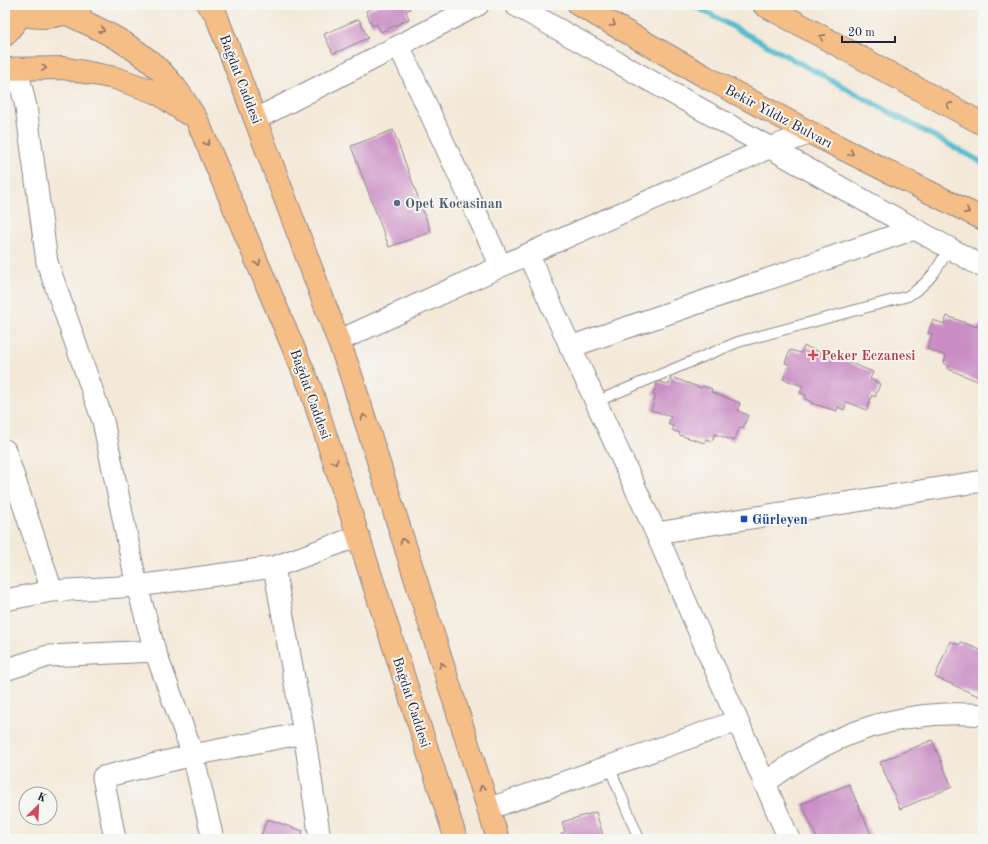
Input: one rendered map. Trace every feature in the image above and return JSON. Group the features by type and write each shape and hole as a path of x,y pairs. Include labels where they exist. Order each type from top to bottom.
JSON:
{"main road":[{"name":"Bekir Yıldız Bulvarı","path":"579,5 706,77 811,133 983,219"},
{"path":"764,5 983,124"},
{"name":"Bağdat Caddesi","path":"212,7 256,119 349,369 498,839"},
{"path":"5,35 13,12 44,18 75,9"},
{"name":"Bağdat Caddesi","path":"75,9 101,29 139,52 172,82 197,120 310,387 456,839"},
{"path":"11,68 63,68 115,78 158,93 197,120"}],"street":[{"path":"256,119 478,5"},
{"path":"515,5 983,267"},
{"path":"399,46 501,266"},
{"path":"11,68 26,107 47,262 103,421 138,586 155,651 192,755 212,839"},
{"path":"338,341 501,266 769,148 811,133"},
{"path":"570,347 914,229"},
{"path":"528,254 656,533 789,839"},
{"path":"5,450 52,591"},
{"path":"656,533 983,481"},
{"path":"5,600 52,591 138,586 274,567 359,536"},
{"path":"274,567 304,733 320,839"},
{"path":"5,670 48,656 155,651"},
{"path":"764,784 804,755 843,736 872,725 920,715 944,713 983,715"},
{"path":"488,809 737,721"},
{"path":"115,839 103,777 192,755 304,733"}],"lane":[{"path":"596,402 738,342 908,296 922,287 934,276 949,248"},
{"path":"609,766 639,839"}],"building":[{"path":"379,5 409,5 410,9 406,11 409,19 381,32 377,24 372,26 366,11"},
{"path":"359,19 368,38 333,54 324,34"},
{"path":"393,130 431,232 389,247 351,146"},
{"path":"947,316 977,327 978,325 983,327 983,378 980,382 948,369 949,366 944,363 946,356 927,349 932,334 928,333 933,320 944,324"},
{"path":"804,346 833,357 834,354 844,358 843,360 873,372 870,379 880,384 875,397 872,395 867,410 847,402 844,410 838,407 837,411 811,403 812,402 805,399 806,395 800,393 803,386 783,379 789,364 785,363 790,350 801,353"},
{"path":"671,377 701,388 702,386 712,389 711,392 740,403 738,411 748,415 743,428 740,427 734,441 715,434 712,441 706,439 705,443 679,435 680,433 672,430 674,427 668,424 671,417 651,410 656,395 653,394 658,381 669,385"},
{"path":"950,641 959,645 961,642 983,651 983,698 935,677"},
{"path":"932,740 952,787 900,809 880,762"},
{"path":"849,784 873,839 817,839 802,804"},
{"path":"596,812 604,839 563,839 561,834 565,832 562,822"},
{"path":"267,819 303,831 300,839 260,839"}],"waterway":[{"path":"693,5 983,163"}],"place":[{"name":"Opet Kocasinan","path":"397,203"},
{"name":"Peker Eczanesi","path":"813,355"},
{"name":"Gürleyen","path":"744,519"}]}
